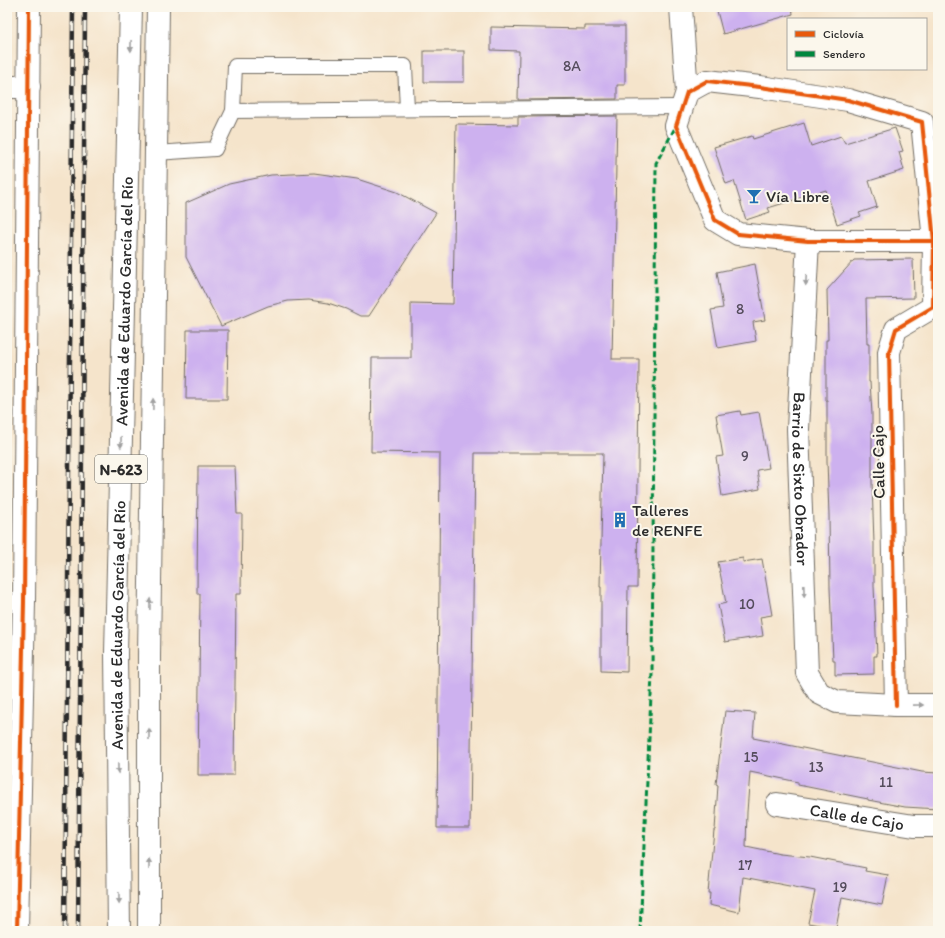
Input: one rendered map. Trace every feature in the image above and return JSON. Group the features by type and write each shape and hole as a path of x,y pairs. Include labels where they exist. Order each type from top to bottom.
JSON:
{"main road":[{"path":"17,931 16,602 29,87 29,7"},
{"name":"Avenida de Eduardo García del Río","path":"119,931 116,653 131,7"},
{"name":"Avenida de Eduardo García del Río","path":"149,931 149,655 158,7"},
{"path":"681,7 684,99 676,126 715,220 738,234 808,241 936,241 922,122 848,100 760,86 707,81 684,99"},
{"path":"7,87 29,87"},
{"name":"Barrio de Sixto Obrador","path":"808,241 798,429 807,673 819,693 837,702 896,705"},
{"name":"Calle Cajo","path":"896,705 889,352 896,329 933,307 936,241"},
{"path":"896,705 938,704"},
{"name":"Calle de Cajo","path":"776,804 914,826 938,826"}],"lane":[{"path":"156,153 215,149 233,110 235,66 405,66 407,109"},
{"path":"233,110 407,109 684,99"}],"building":[{"path":"716,7 792,7 793,14 723,34"},
{"path":"585,26 625,26 625,85 617,85 617,99 518,100 519,51 491,50 491,27 585,29"},
{"path":"424,51 464,51 464,82 424,82"},
{"name":"Talleres de RENFE","path":"617,116 612,359 639,359 637,587 628,587 627,672 601,671 600,587 603,453 475,453 470,828 437,828 440,453 371,452 372,358 411,358 411,303 453,304 456,124 518,125 518,117"},
{"path":"804,123 811,146 841,136 845,143 895,128 903,151 899,152 904,170 869,181 877,207 859,213 861,216 837,224 826,190 768,208 770,212 746,220 734,181 726,184 714,147 752,136 753,139"},
{"path":"314,173 357,179 397,192 436,213 369,316 360,316 346,309 328,303 309,300 288,301 268,306 221,326 186,257 186,203 229,184 271,175"},
{"path":"913,259 914,298 866,299 867,344 869,344 869,382 872,414 874,586 877,656 874,656 874,674 835,675 830,588 827,461 827,290 854,260"},
{"path":"755,264 765,320 753,322 756,341 718,348 711,310 723,308 717,272"},
{"path":"187,330 228,330 227,399 186,399"},
{"path":"740,411 741,415 759,412 769,468 757,470 760,489 722,496 716,457 723,456 716,415"},
{"path":"198,466 235,466 237,514 242,514 241,594 236,594 234,775 198,775 200,594 197,594"},
{"path":"743,558 743,562 762,559 772,615 760,617 763,636 725,642 718,605 726,603 718,562"},
{"path":"725,711 755,713 753,738 922,772 938,773 938,809 905,807 868,800 798,785 798,782 750,772 746,847 866,868 865,871 888,875 882,905 842,897 836,928 808,923 815,891 743,877 739,912 709,905 710,893 708,893 718,785 716,784"}],"railway":[{"path":"65,931 73,7"},
{"path":"78,931 85,7"}],"marked path":[{"path":"640,931 652,674 656,163 676,126"}],"cycle path":[{"path":"17,931 24,602 29,7"},
{"path":"896,705 889,352 896,329 933,307 934,241 922,122 848,100 760,87 707,81 687,92 676,126 715,220 738,234 808,241 934,241 938,242"}],"place":[{"name":"Vía Libre","path":"754,196"},
{"name":"Talleres de RENFE","path":"620,520"}]}
